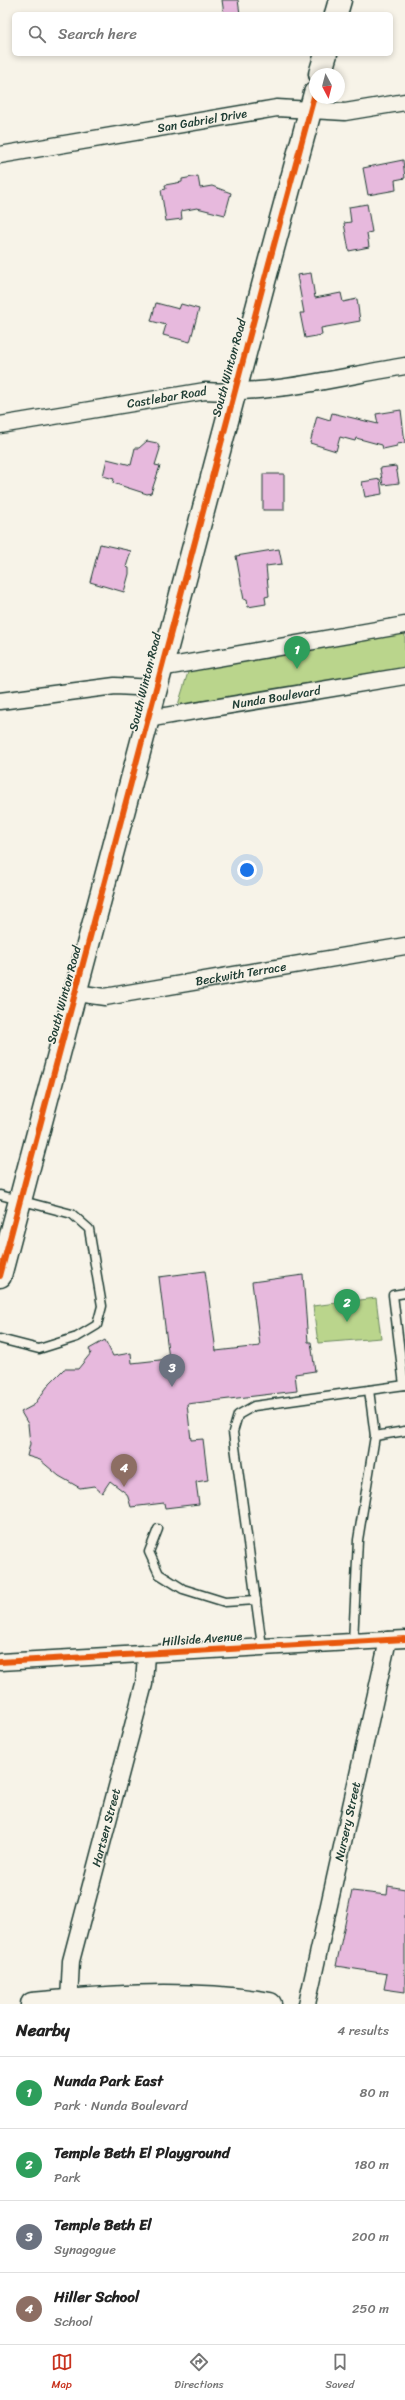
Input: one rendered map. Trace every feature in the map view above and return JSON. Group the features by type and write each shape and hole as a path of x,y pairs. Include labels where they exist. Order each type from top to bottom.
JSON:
{"main road":[{"path":"337,12 340,0"},
{"path":"322,68 325,56"},
{"name":"South Winton Road","path":"0,1276 10,1198 76,993 157,678 233,392 312,104"},
{"path":"32,2004 192,1996 270,2004"}],"street":[{"name":"San Gabriel Drive","path":"319,104 344,112 405,102"},
{"name":"San Gabriel Drive","path":"0,155 309,103"},
{"name":"Castlebar Road","path":"0,425 205,391 233,392 264,390 405,366"},
{"path":"0,701 115,686 405,625"},
{"name":"Nunda Boulevard","path":"147,719 405,676"},
{"name":"Beckwith Terrace","path":"76,993 105,997 405,946"},
{"name":"Hillside Avenue","path":"0,1662 405,1639"},
{"name":"Nursery Street","path":"308,2004 388,1640"},
{"name":"Hartsen Street","path":"69,2001 71,1962 144,1684 146,1654"}],"lane":[{"path":"0,1339 39,1348 77,1337 97,1325 102,1306 89,1229 72,1214 10,1198"},
{"path":"262,1646 233,1432 238,1415 254,1406 405,1385 393,1295 405,1293"},
{"path":"353,1642 358,1540 375,1436 369,1390"},
{"path":"375,1436 405,1431"},
{"path":"158,1529 150,1552 159,1574 183,1589 225,1602 256,1600"}],"green space":[{"path":"405,632 405,668 178,705 189,669"},
{"path":"376,1298 381,1338 318,1343 313,1306"}],"building":[{"path":"222,0 238,0 240,12 224,12"},
{"path":"403,160 405,178 395,180 396,190 368,195 363,168"},
{"path":"198,176 200,188 212,186 231,193 225,215 197,208 181,211 182,219 166,221 161,190 166,189 165,185 182,182 182,179"},
{"path":"367,204 372,232 367,233 369,247 349,251 344,223 351,222 349,207"},
{"path":"311,273 315,298 341,293 343,302 357,299 360,321 321,328 322,335 305,338 300,313 304,313 297,275"},
{"path":"156,303 179,309 181,304 199,309 190,342 163,335 166,325 151,321"},
{"path":"401,410 405,443 397,444 397,446 383,449 382,445 356,438 355,441 340,437 336,451 310,443 317,416 330,420 332,413 378,424 376,414"},
{"path":"147,441 157,443 160,449 155,465 160,466 151,493 147,494 113,483 114,479 103,476 107,459 131,465 135,448 139,448"},
{"path":"396,466 399,483 383,485 380,468"},
{"path":"263,474 284,474 284,510 263,510"},
{"path":"380,479 382,494 365,497 362,482"},
{"path":"100,544 131,551 126,567 129,568 129,574 124,592 90,582"},
{"path":"279,549 282,564 266,566 269,596 265,597 266,604 248,607 247,599 244,600 236,556"},
{"path":"205,1271 216,1351 260,1346 252,1282 303,1275 308,1342 311,1342 315,1371 295,1374 297,1391 187,1404 191,1440 203,1439 208,1480 196,1482 199,1504 165,1508 164,1503 131,1507 127,1494 110,1481 102,1493 94,1486 80,1488 59,1476 40,1460 27,1456 30,1444 28,1424 21,1412 34,1405 50,1383 64,1369 78,1369 91,1353 89,1349 105,1340 113,1356 131,1353 132,1363 169,1359 159,1277"},
{"path":"388,1886 405,1889 405,1992 384,1989 387,1974 336,1966 352,1891 387,1895"}],"cycle path":[{"path":"0,1276 312,104"},
{"path":"0,1662 405,1639"}],"place":[{"name":"Nunda Park East","path":"297,669"},
{"name":"Temple Beth El Playground","path":"347,1322"},
{"name":"Temple Beth El","path":"172,1387"},
{"name":"Hiller School","path":"124,1487"}]}
